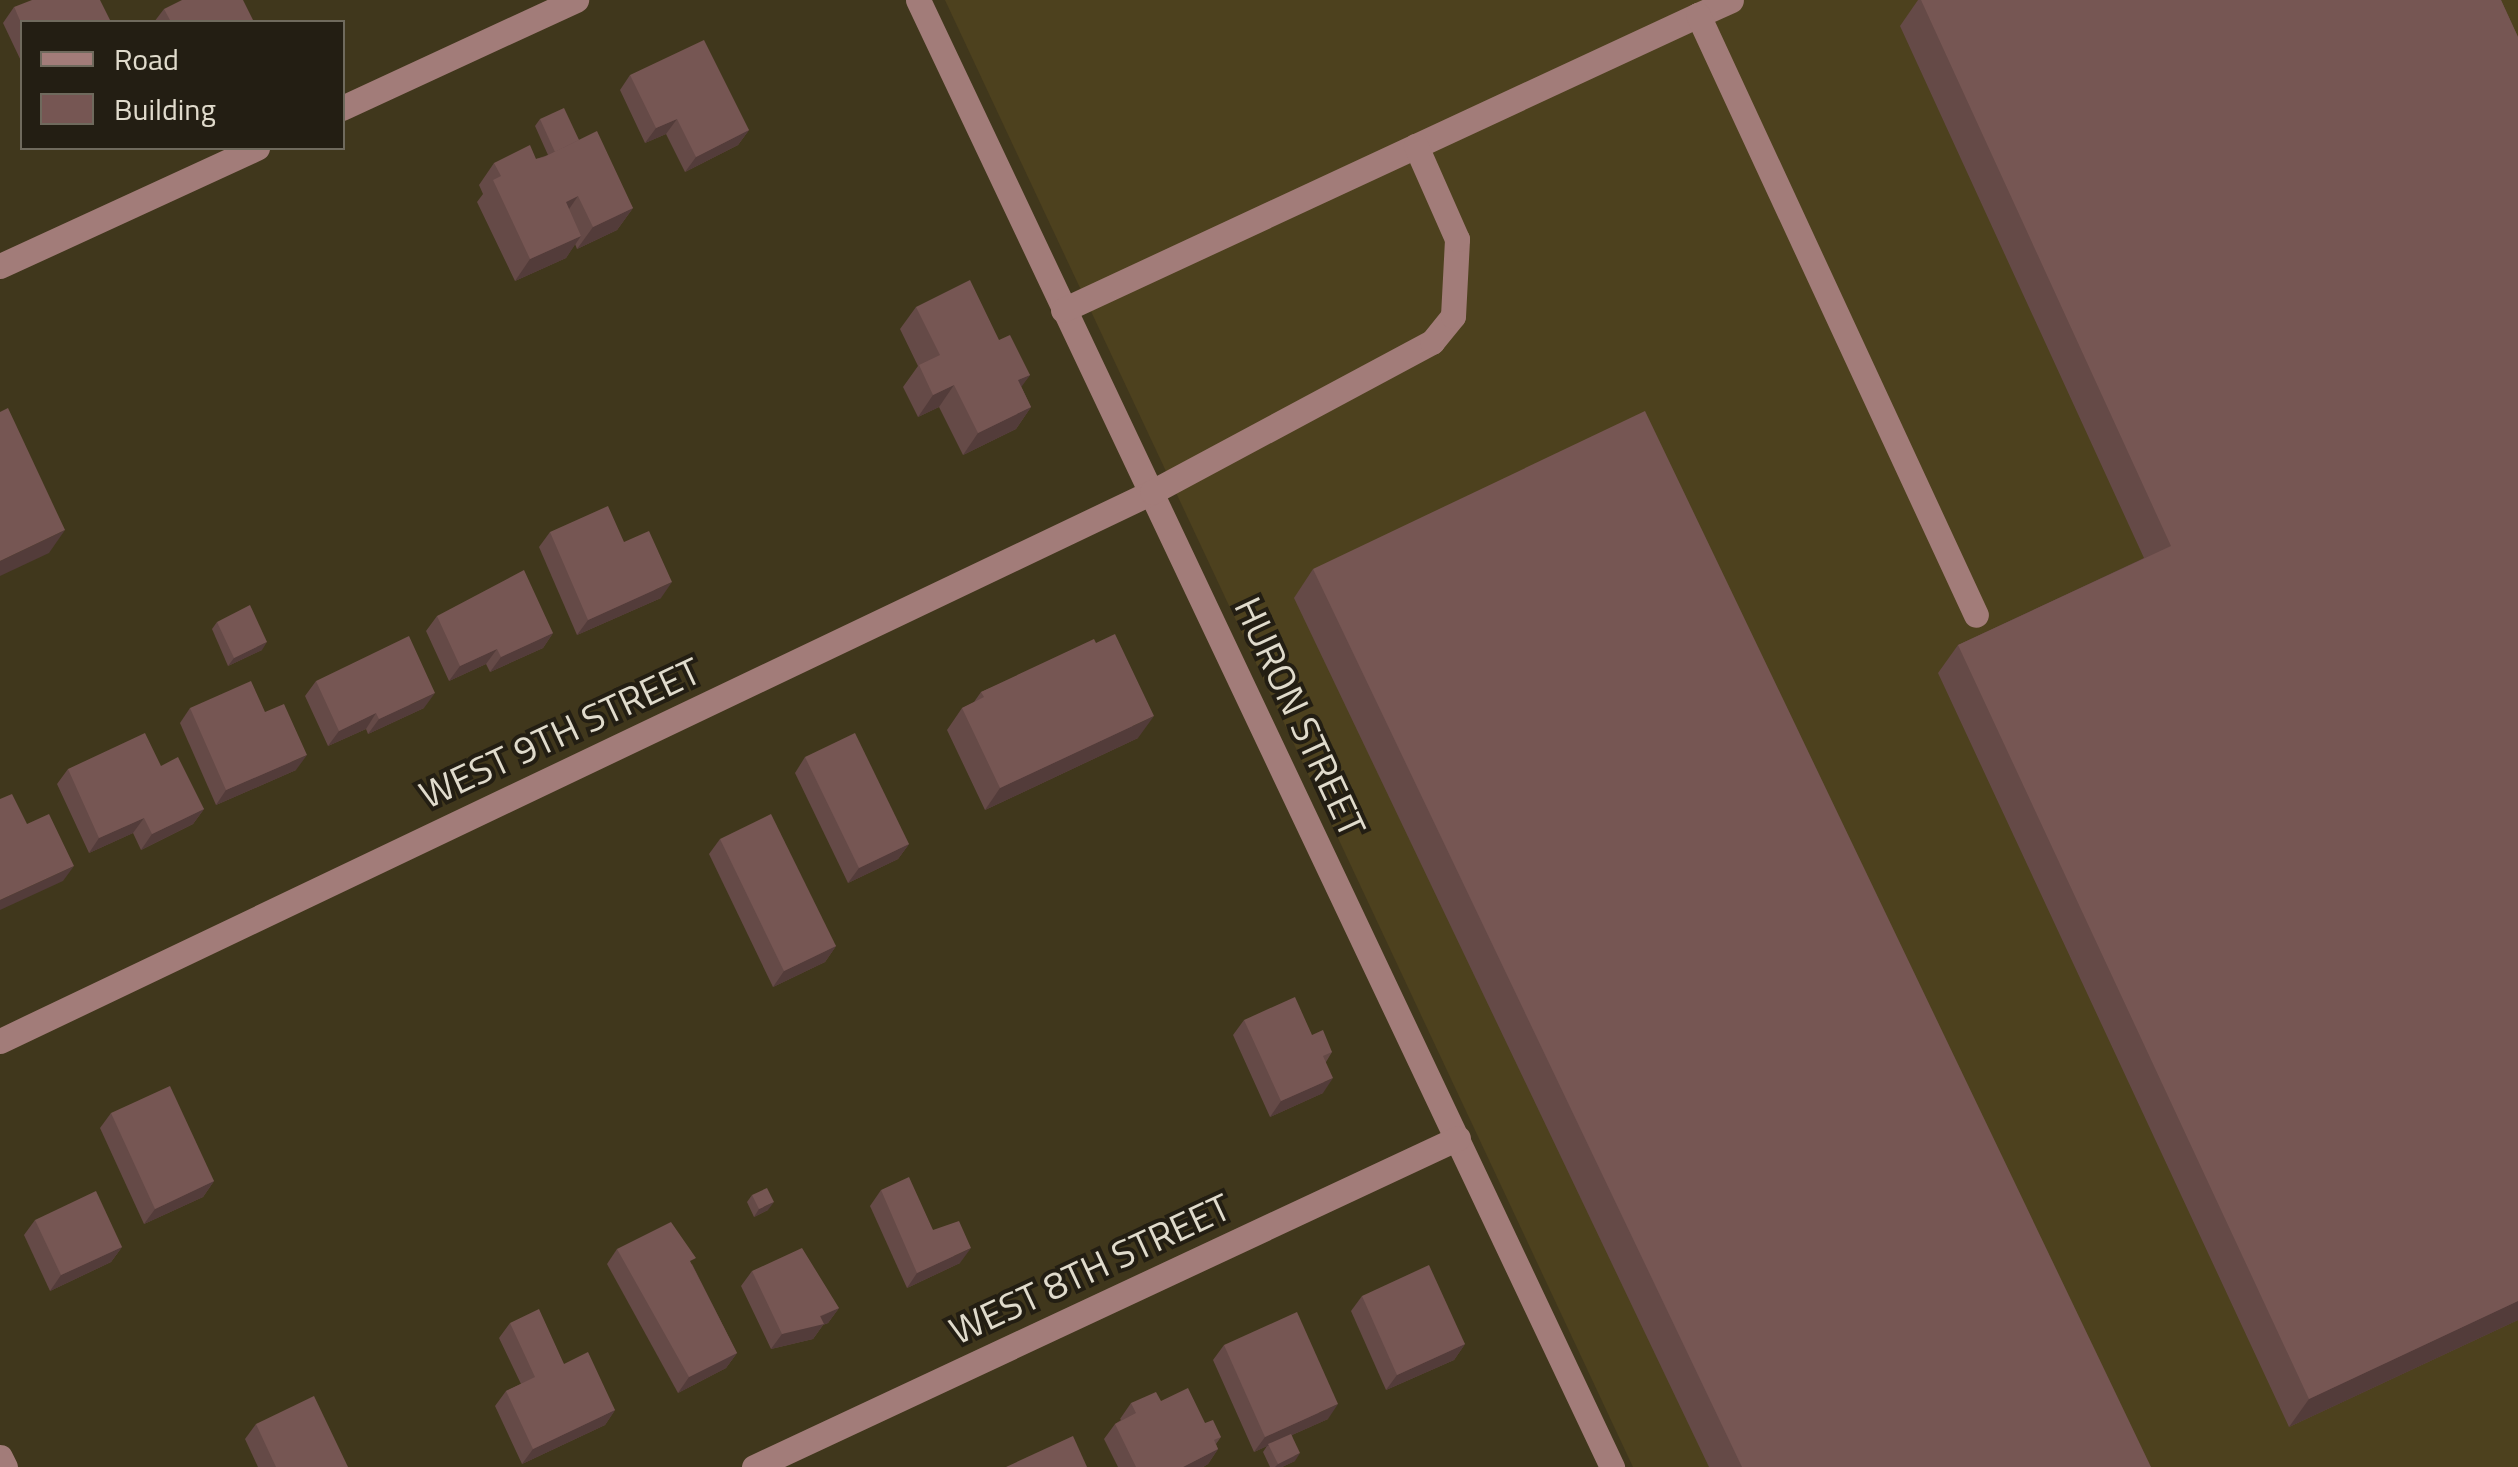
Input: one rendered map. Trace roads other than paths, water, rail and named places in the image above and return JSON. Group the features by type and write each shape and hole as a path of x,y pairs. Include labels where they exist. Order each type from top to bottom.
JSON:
{"street":[{"path":"345,107 576,0"},
{"name":"HURON STREET","path":"918,0 1612,1467"},
{"path":"1063,310 1731,0"},
{"path":"1698,15 1976,616"},
{"name":"WEST 9TH STREET","path":"0,1041 1152,492 1432,342 1453,316 1457,238 1416,146"},
{"path":"0,266 252,150"},
{"name":"WEST 8TH STREET","path":"754,1467 1458,1138"},
{"path":"0,1457 5,1467"}]}
